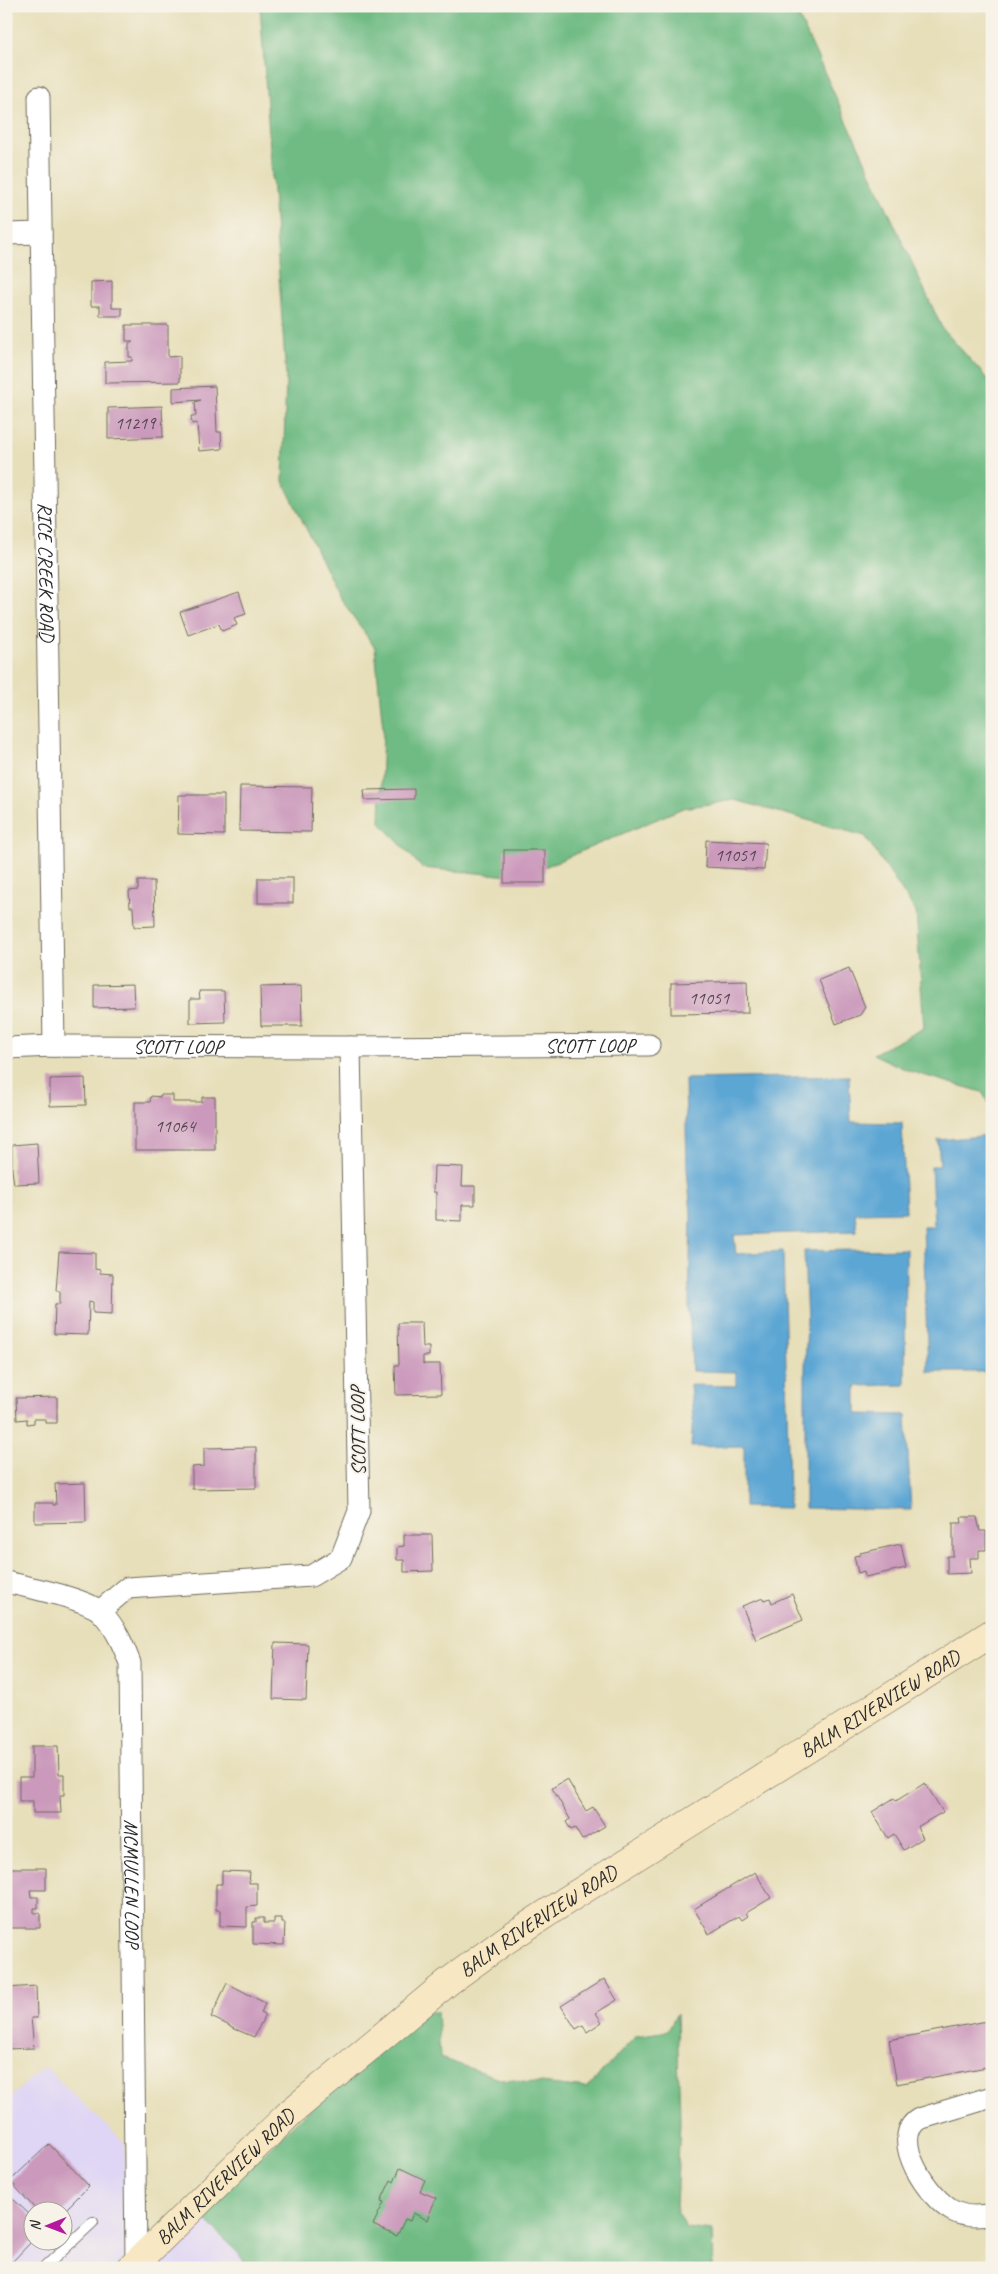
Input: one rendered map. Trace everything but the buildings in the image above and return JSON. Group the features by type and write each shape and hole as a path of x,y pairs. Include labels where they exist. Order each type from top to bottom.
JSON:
{"main road":[{"name":"BALM RIVERVIEW ROAD","path":"133,2265 291,2112 456,1977 506,1940 992,1633"}],"street":[{"name":"RICE CREEK ROAD","path":"38,97 54,1046"},
{"path":"6,234 41,233"},
{"name":"SCOTT LOOP","path":"6,1048 54,1046 350,1048 649,1045"},
{"name":"SCOTT LOOP","path":"100,1611 127,1588 311,1576 341,1558 359,1511 350,1048"},
{"name":"MCMULLEN LOOP","path":"6,1582 66,1596 100,1611 118,1634 130,1663 133,2265"},
{"path":"992,2097 912,2122 907,2137 910,2157 934,2195 952,2211 966,2215 992,2214"}],"lane":[{"path":"44,2268 92,2222"}],"shaded area":[{"path":"44,2066 125,2143 125,2259 116,2268 6,2268 6,2102"},
{"path":"200,2215 237,2251 248,2268 147,2268"}],"green space":[{"path":"260,6 794,6 942,328 992,384 992,1109 982,1092 909,1071 873,1054 924,1028 916,912 865,836 735,800 683,808 521,877 422,868 380,822 383,729 375,648 339,596 283,481 286,376"},
{"path":"428,2012 437,2012 440,2058 503,2079 587,2088 636,2036 668,2031 677,2013 680,2121 676,2206 686,2228 712,2231 713,2268 248,2268 237,2251 200,2215 299,2119"}],"water":[{"path":"849,1076 851,1122 902,1123 906,1212 855,1213 857,1231 734,1235 736,1254 783,1251 789,1508 744,1507 744,1446 691,1447 693,1417 690,1385 736,1386 736,1372 692,1371 689,1303 691,1213 687,1170 685,1079"},
{"path":"992,1135 992,1372 928,1372 923,1226 934,1226 931,1166 940,1166 938,1140"},
{"path":"906,1249 905,1385 856,1386 856,1414 906,1415 911,1510 805,1508 805,1367 807,1323 804,1251"}]}
